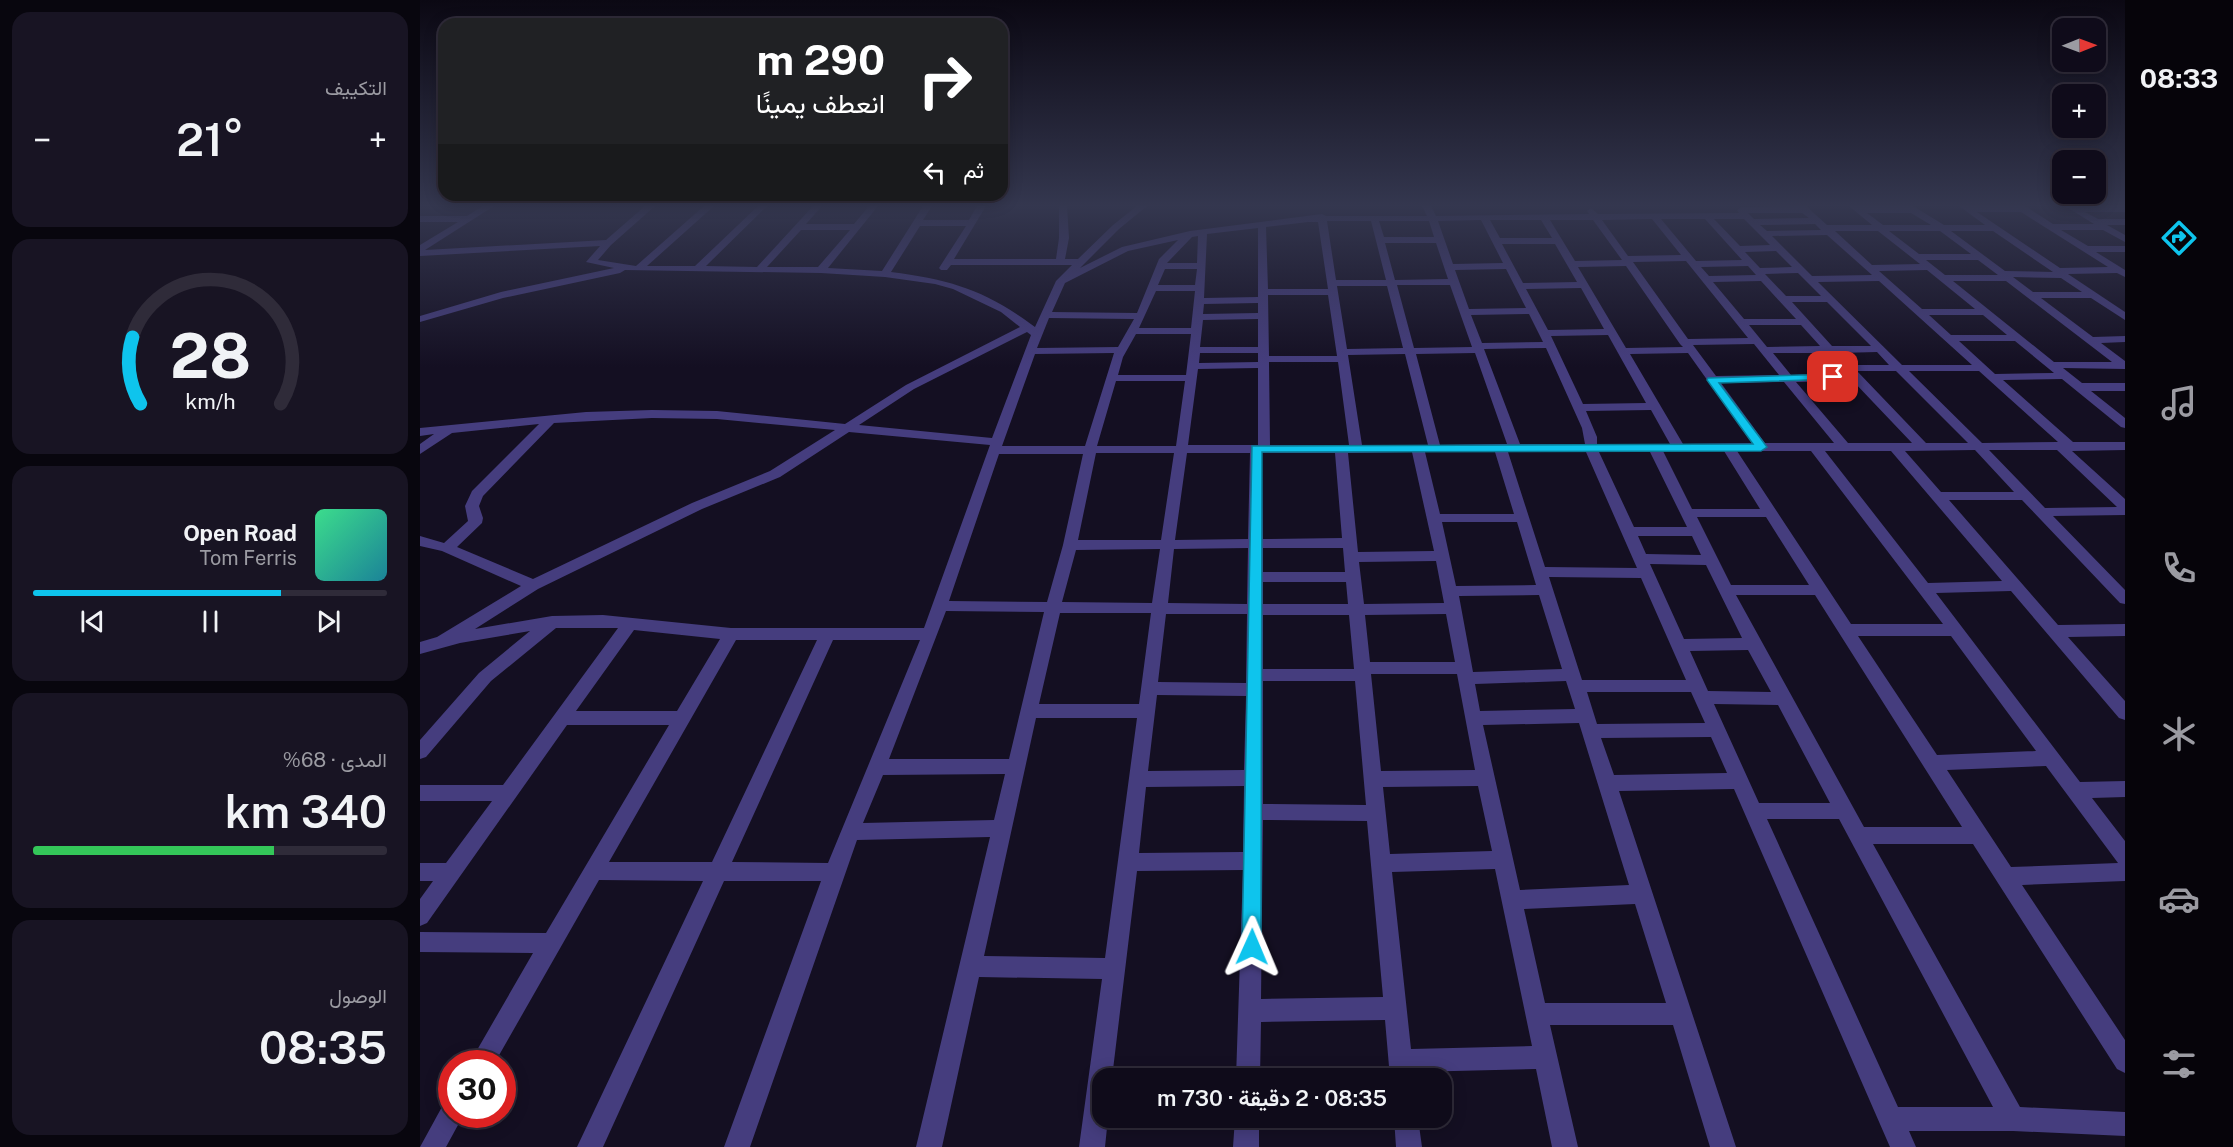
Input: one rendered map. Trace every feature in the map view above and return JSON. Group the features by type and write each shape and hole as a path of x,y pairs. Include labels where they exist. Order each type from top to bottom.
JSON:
{"street":[{"path":"593,260 591,262 633,269 821,270 885,274 936,281 957,287 1005,310 1032,330"},
{"path":"420,319 501,295 633,269 645,260"},
{"path":"698,269 708,260"},
{"path":"760,269 769,260"},
{"path":"821,270 830,260"},
{"path":"885,274 894,260"},
{"path":"1061,281 1104,260"},
{"path":"929,1147 1053,607 1070,545 1090,449 1120,350 1154,288 1164,260"},
{"path":"1092,1147 1137,778 1151,688 1159,608 1193,364 1201,260"},
{"path":"1248,1068 1253,861 1255,542 1263,358 1262,260"},
{"path":"1329,260 1342,356 1349,449 1353,577 1374,780 1375,813 1383,863 1401,1068"},
{"path":"1385,260 1409,351 1426,448 1433,518 1443,556 1473,718 1505,860 1544,1057 1565,1147"},
{"path":"1446,260 1478,348 1508,448 1522,518 1541,581 1608,783 1723,1147"},
{"path":"1507,260 1550,345 1588,428 1591,437 1590,448 1903,1147"},
{"path":"1567,260 1678,448"},
{"path":"1746,260 1923,447"},
{"path":"1790,260 1978,446 2024,496 2124,596"},
{"path":"1861,260 1994,377 2125,509"},
{"path":"1920,260 2125,424"},
{"path":"1982,260 2124,366"},
{"path":"2040,260 2125,317"},
{"path":"2102,260 2122,272"},
{"path":"936,281 948,262 1080,261"},
{"path":"442,642 533,585 697,506 775,474 910,387 1032,330 1045,315 1061,281 1080,261"},
{"path":"1628,261 1761,447"},
{"path":"1691,261 1844,447"},
{"path":"1570,264 1691,261 1756,271 1882,278"},
{"path":"1161,266 1202,266"},
{"path":"1448,267 1510,266"},
{"path":"1871,268 1928,267"},
{"path":"1707,279 1756,271"},
{"path":"1942,278 2122,272"},
{"path":"1045,315 1136,324 1262,296 1390,282 1454,282"},
{"path":"1520,286 1582,285"},
{"path":"1154,288 1198,309 1263,316"},
{"path":"2029,295 2092,295"},
{"path":"1783,299 1830,299"},
{"path":"1464,312 1533,311"},
{"path":"1920,312 1983,312"},
{"path":"1740,322 1804,322"},
{"path":"737,1147 834,872 930,634 1030,351 1032,330"},
{"path":"1544,333 1610,332"},
{"path":"1949,338 2015,338"},
{"path":"2089,340 2125,339"},
{"path":"1112,378 1193,364 1263,358 1550,345"},
{"path":"1623,351 1687,346 1878,348"},
{"path":"1030,351 1120,350"},
{"path":"2051,365 2124,366"},
{"path":"1712,380 1788,378 1899,368 1983,368"},
{"path":"1994,377 2064,376"},
{"path":"2077,387 2125,387"},
{"path":"1578,408 1655,406"},
{"path":"420,432 551,419 641,414 695,415 847,427 996,446 1090,449 2125,446"},
{"path":"447,548 475,523 476,518 472,506 477,494 551,419"},
{"path":"420,450 448,430"},
{"path":"1815,447 1924,588 2125,857"},
{"path":"1895,447 2125,713"},
{"path":"1655,448 1753,644 2013,1119"},
{"path":"1728,448 2125,1060"},
{"path":"1939,496 2024,496"},
{"path":"2040,512 2125,509"},
{"path":"1688,513 1771,513"},
{"path":"1433,518 1522,518"},
{"path":"1628,532 1697,531"},
{"path":"420,541 447,548 533,585"},
{"path":"1070,545 1255,542 1443,556"},
{"path":"940,606 1356,610 1452,600 1541,581 1643,566 1712,560"},
{"path":"1256,577 1353,577"},
{"path":"1924,588 2014,586"},
{"path":"1725,590 1821,590"},
{"path":"420,648 460,637 552,622 630,623 731,634 930,634"},
{"path":"420,752 485,677 552,622"},
{"path":"420,916 630,623"},
{"path":"1848,630 1955,630"},
{"path":"2054,631 2125,630"},
{"path":"489,1050 731,634"},
{"path":"590,1147 828,634"},
{"path":"1678,645 1753,644"},
{"path":"1151,688 1254,682 1362,671 1466,673 1784,699"},
{"path":"1029,711 1147,711"},
{"path":"562,718 681,718"},
{"path":"1473,718 1716,730"},
{"path":"1934,763 2052,758"},
{"path":"877,767 1017,766"},
{"path":"1137,778 1253,778"},
{"path":"1374,780 1486,778"},
{"path":"1608,783 1739,781"},
{"path":"2076,790 2125,789"},
{"path":"420,793 509,793"},
{"path":"1753,811 1844,811"},
{"path":"1253,812 1375,813"},
{"path":"850,832 1002,828"},
{"path":"1858,836 1979,835"},
{"path":"1383,863 1505,860"},
{"path":"1127,862 1253,861"},
{"path":"593,871 834,872"},
{"path":"420,872 452,872"},
{"path":"2006,876 2125,872"},
{"path":"1513,900 1643,894"},
{"path":"420,942 551,943"},
{"path":"969,966 1114,969"},
{"path":"1251,1011 1395,1008"},
{"path":"1537,1014 1681,1014"},
{"path":"1423,1068 1544,1057"},
{"path":"1890,1119 2013,1119 2125,1124"},
{"path":"432,1147 444,1128"},
{"path":"1246,1147 1247,1128"},
{"path":"1407,1128 1409,1147"}],"route":[{"path":"1252,947 1256,448 1761,447 1712,380 1833,377"}]}
